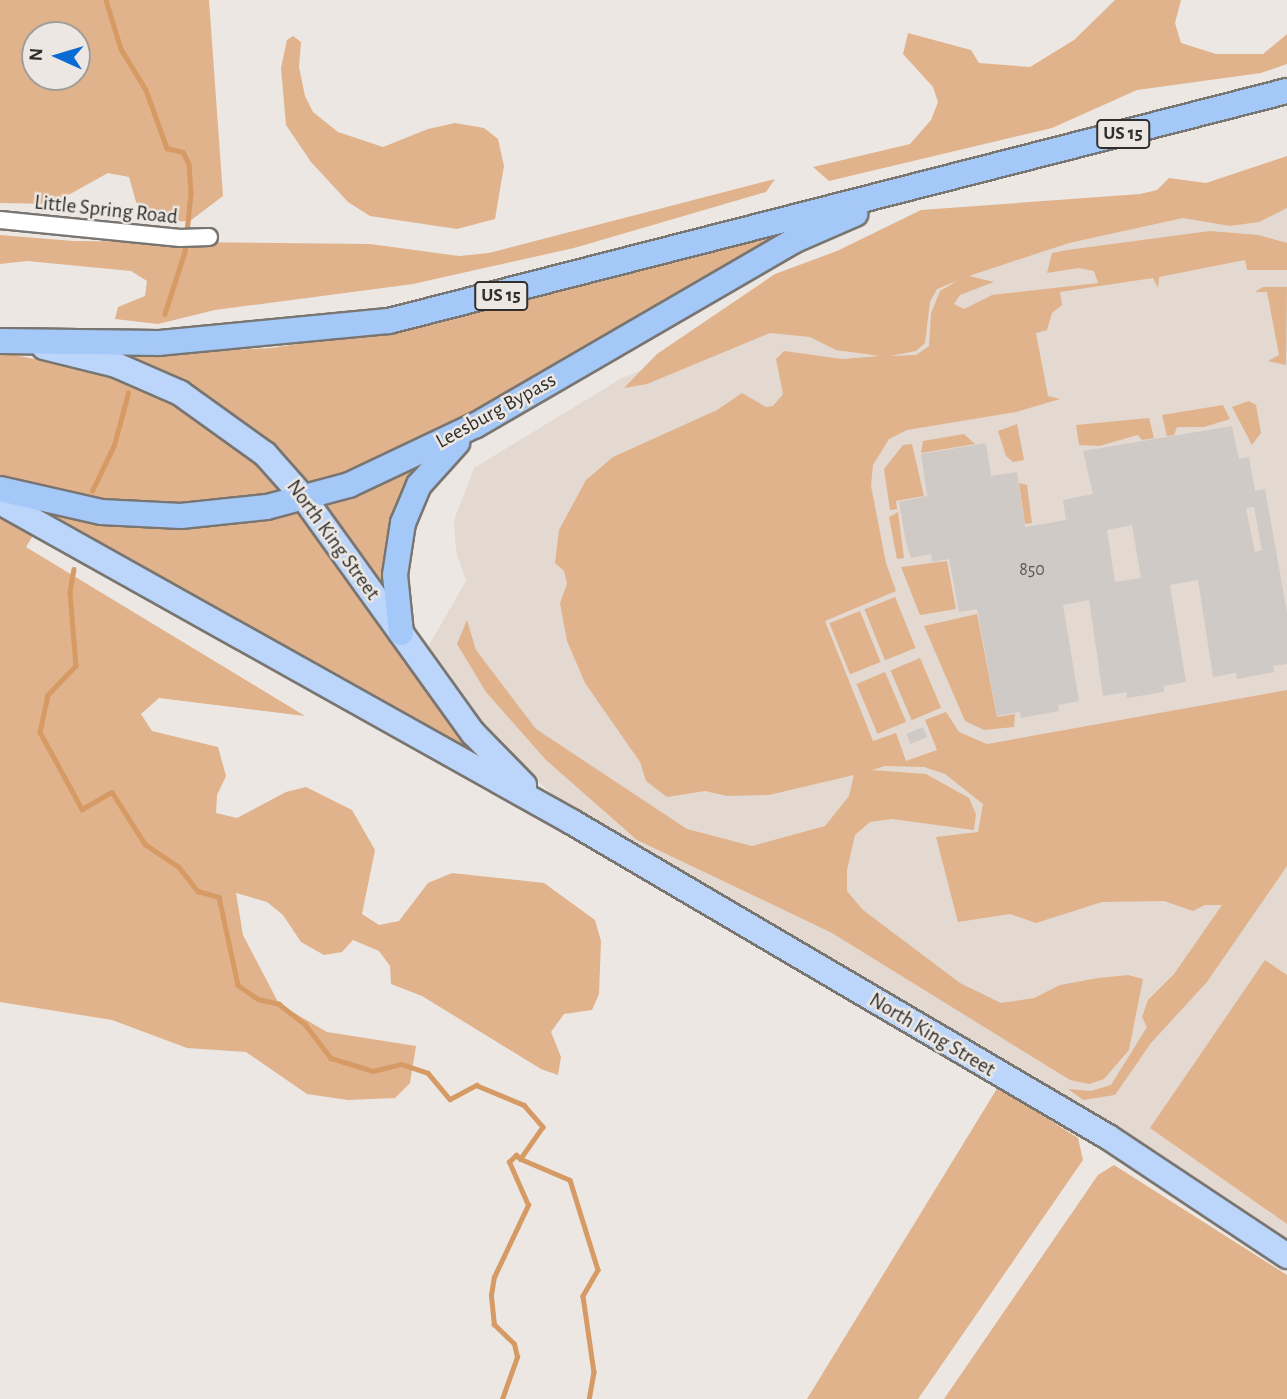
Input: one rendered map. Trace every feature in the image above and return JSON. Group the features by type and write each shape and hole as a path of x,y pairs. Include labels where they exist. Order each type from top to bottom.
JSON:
{"highway":[{"name":"Leesburg Bypass","path":"31,344 159,343 389,321 959,178 1287,91"},
{"name":"Leesburg Bypass","path":"0,489 53,503 137,516 223,514 304,498 362,480 476,425 793,241 847,216 959,178"},
{"name":"US 15","path":"0,341 31,344"},
{"path":"401,633 395,575 403,523 419,485 476,425"}],"main road":[{"name":"North King Street","path":"31,344 116,365 180,393 265,454 304,498 486,748 572,822"},
{"name":"North King Street","path":"0,502 572,822 1108,1137 1287,1256"}],"street":[{"name":"Little Spring Road","path":"0,220 185,238 209,237"}],"shaded area":[{"path":"0,0 209,0 223,196 190,221 165,222 138,209 129,177 108,173 52,204 0,203"},
{"path":"1115,0 1181,0 1175,23 1181,43 1216,54 1263,54 1287,34 1287,64 1261,73 1137,90 1052,128 829,181 813,167 910,144 931,120 938,102 933,87 903,54 908,33 971,50 979,63 1030,67 1074,40"},
{"path":"293,36 301,42 299,67 305,96 313,112 338,132 383,147 428,129 455,123 484,128 498,139 504,166 495,219 457,229 370,216 348,202 311,162 286,125 281,68 287,40"},
{"path":"1287,156 1287,208 1259,222 1230,226 1183,218 1069,243 969,276 994,282 960,295 954,304 964,309 992,295 1098,283 1094,271 1079,268 1047,273 1052,253 1210,231 1258,235 1287,243 1287,270 1247,270 1245,260 1159,277 1158,288 1153,278 1060,292 1062,305 1052,313 1047,330 1036,333 1048,396 1060,399 1016,412 907,430 889,439 873,465 871,486 886,563 896,591 825,621 873,741 896,733 906,761 937,750 925,720 946,712 959,732 987,744 1287,690 1287,866 1207,982 1151,1043 1115,1095 1083,1100 1068,1089 1091,1091 1111,1085 1147,1027 1142,1017 1148,1000 1174,974 1222,905 1205,905 1193,911 1164,901 1102,902 1036,923 1010,914 958,922 936,837 978,832 983,804 945,774 924,767 885,766 872,770 926,774 969,798 976,814 974,830 892,819 870,822 855,835 847,870 847,891 863,910 960,983 1001,1003 1034,998 1060,985 1098,978 1128,975 1143,979 1129,1050 1104,1079 1089,1084 1070,1080 832,933 637,840 546,760 486,692 457,644 467,620 476,650 536,729 687,829 752,846 825,826 849,796 854,775 769,795 727,796 705,791 667,797 646,781 640,762 585,683 567,641 560,603 567,584 564,571 555,563 559,530 586,480 613,457 717,410 742,393 766,407 773,406 783,394 776,359 784,351 842,359 880,356 836,350 810,337 770,333 647,384 624,388 657,354 775,274 837,251 921,210 1140,194 1157,190 1169,178 1206,183","holes":["959,280 940,291 931,313 929,346 916,355 890,356 916,351 925,343 930,302 937,289"]},
{"path":"775,179 766,192 574,248 413,284 215,310 158,324 115,319 118,307 145,296 147,281 131,271 27,261 0,264 0,235 73,241 370,244 459,256 489,253"},
{"path":"1287,179 1287,1262 586,825 496,743 428,647 466,581 456,551 454,520 474,468 622,378 750,325 897,280"},
{"path":"846,211 425,440 372,466 307,488 235,416 113,356 271,348 411,327 658,266"},
{"path":"1263,287 1287,287 1286,365 1268,361 1279,355 1267,292 1255,292"},
{"path":"0,352 123,377 193,413 272,475 279,492 230,504 124,504 0,480"},
{"path":"1249,401 1256,405 1261,433 1252,445 1232,407"},
{"path":"1223,405 1230,419 1204,427 1177,427 1174,435 1167,436 1162,415"},
{"path":"1149,418 1154,438 1142,440 1138,435 1099,446 1079,445 1076,425"},
{"path":"1017,424 1024,460 1013,462 1006,456 998,431"},
{"path":"964,434 975,444 921,453 923,441"},
{"path":"912,444 924,496 896,501 897,509 890,510 884,469 903,445"},
{"path":"435,452 388,604 316,501"},
{"path":"1019,483 1027,485 1032,523 1025,524"},
{"path":"300,505 491,764 35,508"},
{"path":"898,512 904,558 897,559 889,517"},
{"path":"0,513 35,532 26,547 305,716 159,698 141,714 152,731 218,747 226,776 217,795 216,813 237,818 286,792 306,787 352,810 375,850 362,914 379,925 399,921 428,883 452,873 544,883 595,920 601,941 599,994 592,1010 564,1014 551,1032 561,1057 558,1075 541,1069 422,996 391,984 390,966 379,951 353,940 342,952 324,955 301,942 283,915 267,902 236,893 243,935 279,1004 327,1032 416,1046 410,1083 395,1098 348,1100 307,1094 246,1052 187,1048 112,1020 0,1002"},
{"path":"947,561 956,609 920,615 901,567"},
{"path":"895,597 916,648 885,660 864,609"},
{"path":"860,611 881,662 850,674 829,623"},
{"path":"977,614 997,717 1015,714 1014,727 984,730 965,721 924,626"},
{"path":"920,658 941,708 912,720 891,671"},
{"path":"885,672 906,722 878,734 856,684"},
{"path":"1265,960 1287,975 1287,1224 1150,1128"},
{"path":"998,1087 1078,1138 1083,1160 918,1399 807,1399"},
{"path":"1114,1165 1287,1275 1287,1399 944,1399 1098,1175"}],"building":[{"path":"1232,426 1239,459 1249,457 1255,491 1265,489 1287,612 1287,664 1273,666 1275,672 1237,679 1236,673 1213,677 1198,580 1170,585 1186,682 1164,686 1164,692 1127,698 1127,692 1103,696 1089,600 1063,605 1079,701 1058,705 1059,711 1021,718 1020,712 997,716 977,609 959,612 949,559 932,562 931,554 911,558 899,502 927,496 921,454 986,443 991,476 1017,472 1025,527 1066,520 1063,500 1093,494 1083,451","holes":["1254,507 1262,550 1255,552 1246,508","1132,525 1141,578 1115,582 1107,530"]},
{"path":"923,727 927,737 910,744 906,734"}],"waterway":[{"path":"106,0 121,49 146,90 167,148 183,152 189,164 191,193 185,252 165,314"},
{"path":"92,491 114,445 128,393"},
{"path":"74,569 70,592 76,666 48,695 40,732 82,809 112,792 145,844 179,867 198,891 219,897 238,985 258,999 279,1004 305,1024 331,1058 373,1071 401,1064 428,1073 450,1099 476,1085 524,1105 543,1127 521,1159 570,1180 598,1270 583,1296 594,1372 589,1399"},
{"path":"502,1399 517,1357 514,1344 494,1325 491,1295 494,1277 528,1205 509,1162 516,1155 521,1159"}]}
